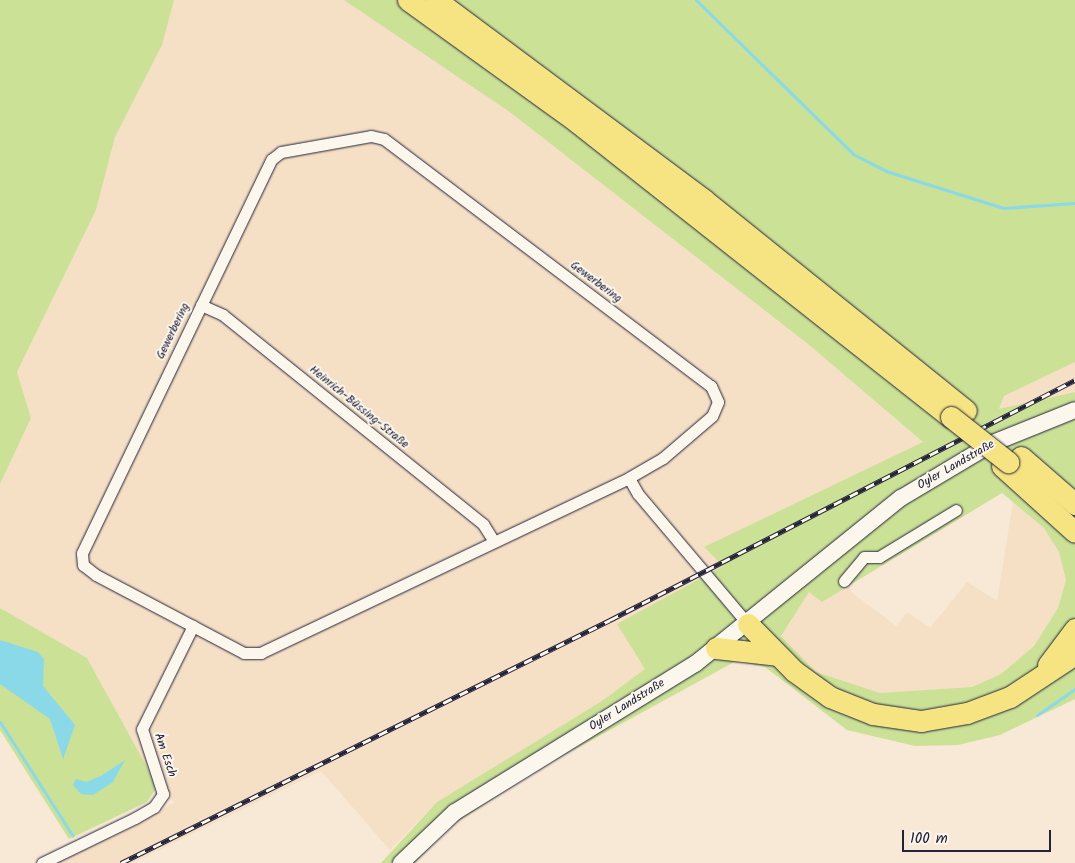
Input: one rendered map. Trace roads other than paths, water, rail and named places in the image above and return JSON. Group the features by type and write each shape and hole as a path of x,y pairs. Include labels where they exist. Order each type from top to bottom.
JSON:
{"highway":[{"path":"408,0 577,122 958,414"},
{"path":"436,0 704,200 958,414 1075,519"},
{"path":"1010,462 1075,504"},
{"path":"1010,462 1075,532"},
{"path":"748,624 777,655 830,697 873,714 920,721 967,713 1010,697 1040,675 1075,654"},
{"path":"1040,675 1075,629"},
{"path":"716,648 777,655"}],"main road":[{"name":"Oyler Landstraße","path":"401,863 455,812 716,648 748,624 848,539 960,461 1029,425 1075,410"}],"street":[{"name":"Gewerbering","path":"372,136 384,139 711,386 718,402 712,416 663,458 629,478 493,540 261,654 244,653 96,575 83,565 82,553 272,159 281,152 372,136"},
{"name":"Heinrich-Büssing-Straße","path":"201,305 223,315 483,524 493,540"},
{"path":"629,478 638,494 748,624"},
{"path":"848,539 864,557 879,557 956,510"},
{"path":"844,581 864,557"},
{"name":"Am Esch","path":"42,863 135,818 154,807 163,794 142,729 193,626"}],"water":[{"path":"0,640 38,652 44,659 43,686 75,725 63,759 50,719 0,684"},
{"path":"125,760 113,782 93,795 81,794 73,785 76,779 86,782 101,776"}],"waterway":[{"path":"696,0 853,154 886,171 1003,208 1075,203"},
{"path":"1037,715 1075,689"},
{"path":"0,722 73,836"}],"railway":[{"path":"121,863 610,620 1075,380"}]}
